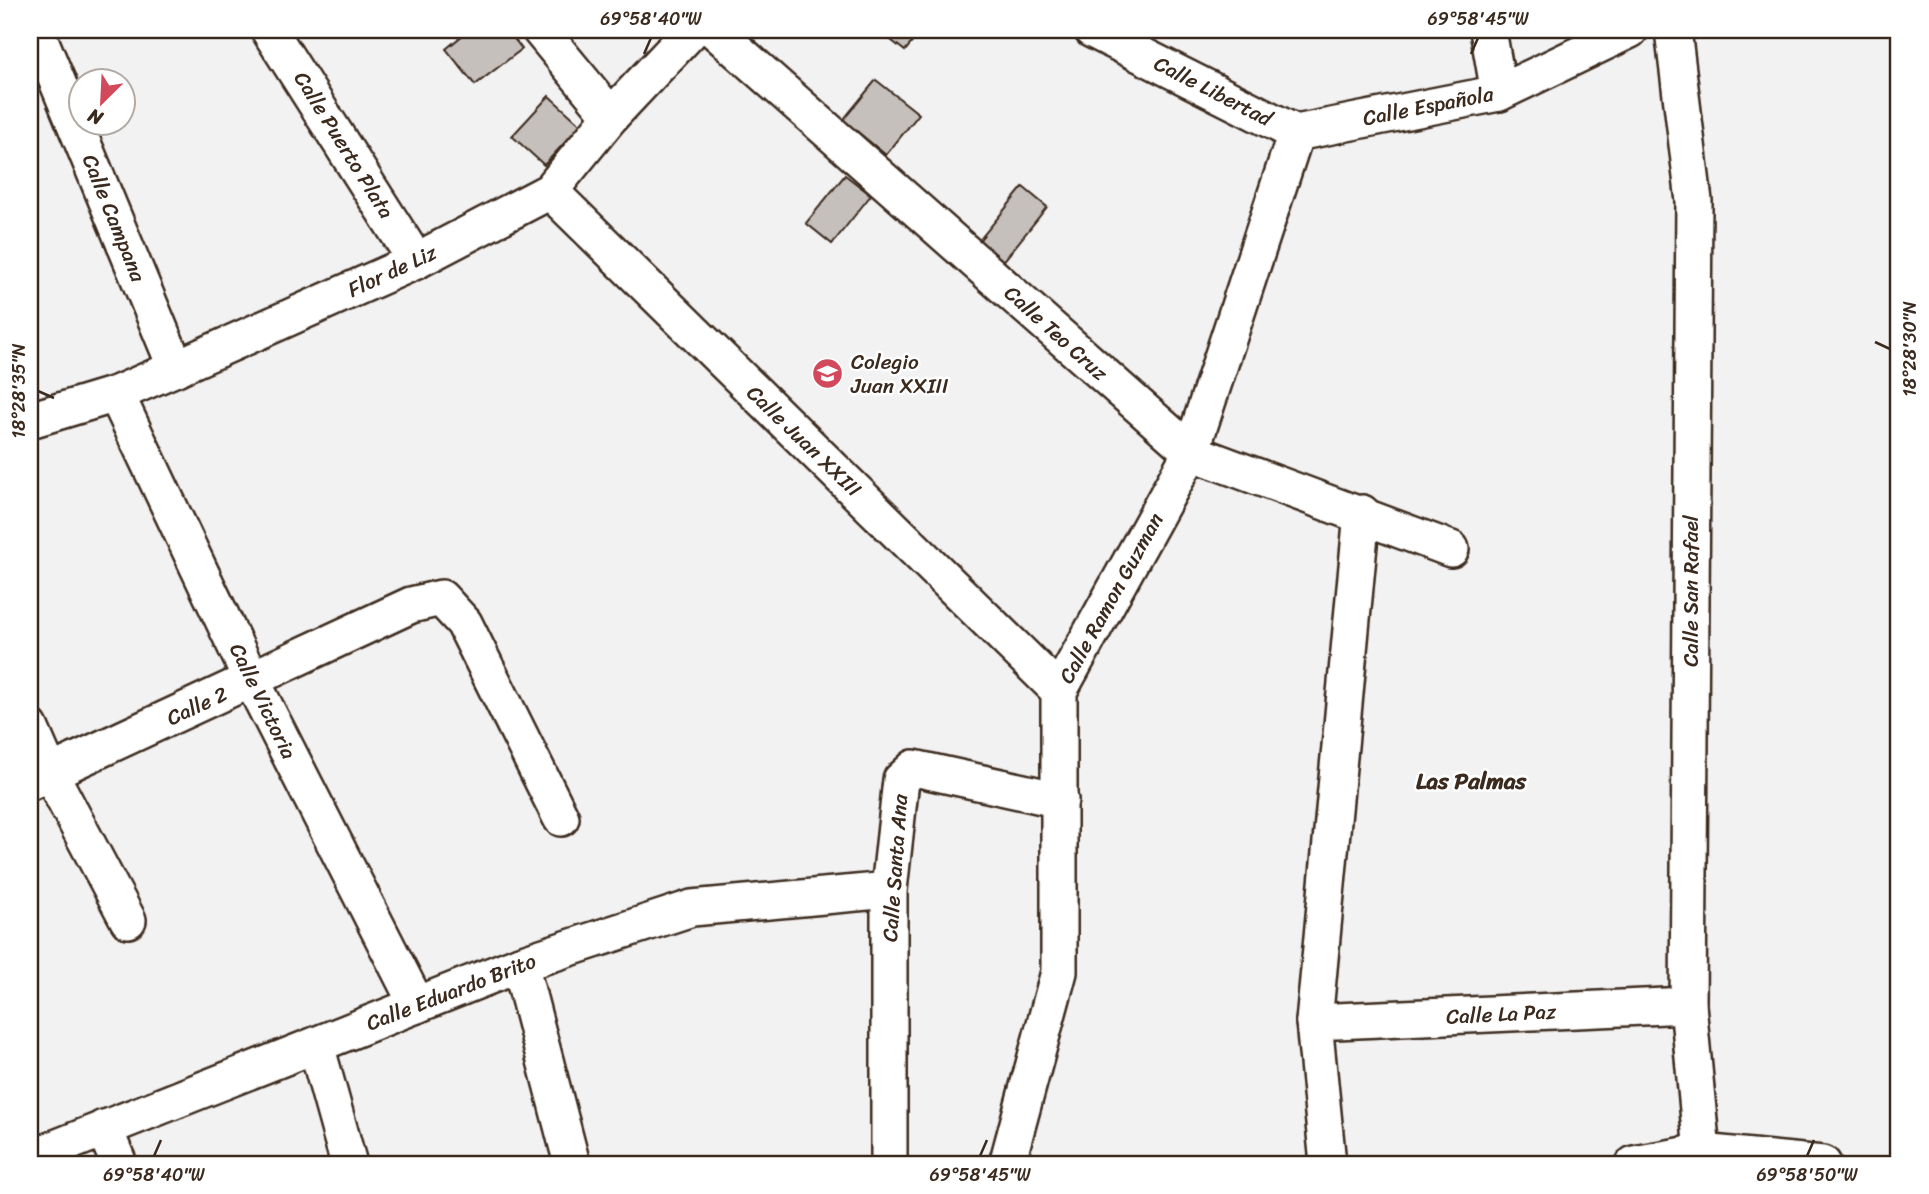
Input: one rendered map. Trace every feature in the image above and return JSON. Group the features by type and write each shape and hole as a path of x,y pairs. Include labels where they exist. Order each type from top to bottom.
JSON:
{"street":[{"name":"Calle Campana","path":"36,30 176,368"},
{"name":"Calle Puerto Plata","path":"270,30 416,261"},
{"path":"540,30 611,116"},
{"name":"Flor de Liz","path":"30,420 116,394 176,368 416,261 550,191 611,116 692,30"},
{"name":"Calle Teo Cruz","path":"714,30 1191,452 1362,513 1451,549"},
{"name":"Calle Libertad","path":"1092,30 1296,133"},
{"path":"1488,30 1499,93"},
{"name":"Calle Española","path":"1296,133 1499,93 1630,30"},
{"name":"Calle San Rafael","path":"1673,30 1694,201 1688,1005 1702,1152"},
{"name":"Calle Ramon Guzman","path":"1007,1164 1059,972 1059,691 1191,452 1296,133"},
{"name":"Calle Juan XXIII","path":"550,191 1059,691"},
{"name":"Calle Victoria","path":"116,394 252,681 417,1005"},
{"path":"1328,1164 1314,1022 1362,513"},
{"name":"Calle 2","path":"40,778 411,606 441,598 464,623 561,818"},
{"path":"30,727 40,778 128,920"},
{"name":"Calle Santa Ana","path":"889,1164 889,890 901,780 914,768 1060,800"},
{"name":"Calle Eduardo Brito","path":"30,1158 520,964 692,908 889,890"},
{"path":"520,964 572,1164"},
{"name":"Calle La Paz","path":"1314,1022 1688,1005"},
{"path":"316,1045 349,1164"},
{"path":"104,1128 119,1164"},
{"path":"1634,1164 1702,1152 1823,1164"}],"building":[{"path":"469,30 507,30 522,49 475,85 446,49"},
{"path":"878,30 922,30 905,51"},
{"path":"876,80 919,114 886,155 843,120"},
{"path":"549,96 581,125 544,165 512,136"},
{"path":"845,175 871,195 832,244 806,223"},
{"path":"1023,187 1047,207 1002,263 977,243"}],"place":[{"name":"Colegio Juan XXIII","path":"828,374"}],"district":[{"name":"Las Palmas","path":"1471,781"}]}
